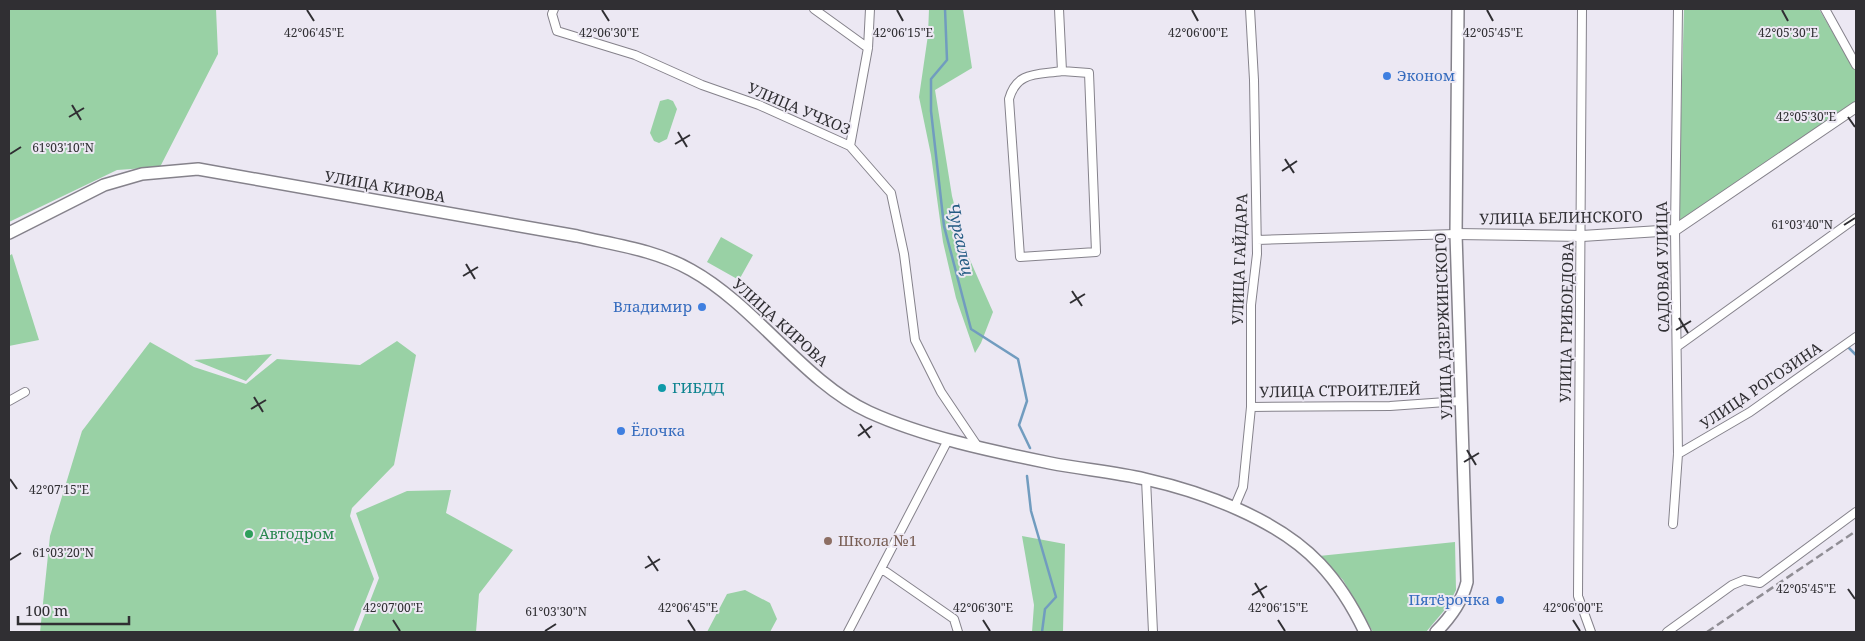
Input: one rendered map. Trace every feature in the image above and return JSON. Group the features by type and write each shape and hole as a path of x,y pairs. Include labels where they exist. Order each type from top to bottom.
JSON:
{"main road":[{"name":"УЛИЦА ДЗЕРЖИНСКОГО","path":"1436,632 1452,614 1465,592 1467,582 1456,234 1458,9"},
{"name":"УЛИЦА КИРОВА","path":"9,233 104,185 142,174 198,169 577,236 671,259 693,271 737,302 820,378 869,412 948,440 1051,463 1146,479 1234,508 1283,534 1318,562 1342,591 1365,632"}],"street":[{"name":"УЛИЦА УЧХОЗ","path":"554,9 552,14 557,31 634,55 702,85 759,105 850,146 891,193 904,254 915,340 941,392 978,447"},
{"path":"814,9 868,48"},
{"path":"850,146 868,48 870,9"},
{"path":"1059,9 1062,71"},
{"name":"УЛИЦА ГАЙДАРА","path":"1234,508 1243,487 1251,407 1251,305 1258,240 1254,80 1250,9"},
{"name":"УЛИЦА ГРИБОЕДОВА","path":"1582,9 1582,236 1578,596 1591,632"},
{"name":"САДОВАЯ УЛИЦА","path":"1673,524 1678,454 1675,230 1678,9"},
{"path":"1825,9 1856,65"},
{"path":"1062,71 1089,73 1096,252 1020,257 1009,99 1013,86 1023,77 1062,71"},
{"path":"1675,230 1856,107"},
{"path":"1678,346 1856,218"},
{"name":"УЛИЦА БЕЛИНСКОГО","path":"1258,240 1456,234 1582,236 1675,230"},
{"name":"УЛИЦА РОГОЗИНА","path":"1678,454 1750,412 1856,337"},
{"path":"9,401 25,392"},
{"name":"УЛИЦА СТРОИТЕЛЕЙ","path":"1251,407 1390,406 1460,401"},
{"path":"848,632 948,440"},
{"path":"1146,479 1153,632"},
{"path":"1667,632 1732,585 1744,580 1760,583 1856,512"},
{"path":"882,569 954,619 958,632"}],"green space":[{"path":"9,9 216,9 218,54 160,167 117,170 9,222"},
{"path":"929,9 963,9 972,68 935,90 952,196 966,251 993,312 975,353 956,298 943,242 931,155 919,97 928,35"},
{"path":"1684,9 1819,9 1856,72 1856,102 1678,225"},
{"path":"668,99 673,101 677,109 667,139 659,143 654,141 650,133 660,101"},
{"path":"721,237 753,255 739,280 707,262"},
{"path":"12,254 39,340 9,346 9,256"},
{"path":"397,341 416,355 394,465 352,508 350,516 374,579 353,632 40,632 50,536 82,431 150,342 194,367 246,384 277,359 360,365"},
{"path":"272,354 246,381 194,360"},
{"path":"451,490 446,513 513,550 479,594 476,632 358,632 379,578 356,513 407,491"},
{"path":"1022,536 1065,544 1063,632 1032,632 1034,605"},
{"path":"1455,542 1456,590 1448,606 1426,632 1373,632 1343,580 1319,556"},
{"path":"745,590 770,603 777,619 770,632 707,632 727,594"}],"waterway":[{"name":"Чургалец","path":"945,9 947,60 931,79 931,111 944,226 971,329 1018,359 1027,401 1019,425 1030,448"},
{"path":"1847,346 1856,355"},
{"name":"Чургалец","path":"1027,476 1031,511 1056,597 1045,609 1042,632"}],"railway":[{"path":"1707,632 1856,531"}],"place":[{"name":"Эконом","path":"1387,76"},
{"name":"Владимир","path":"702,307"},
{"name":"ГИБДД","path":"662,388"},
{"name":"Ёлочка","path":"621,431"},
{"name":"Автодром","path":"249,534"},
{"name":"Школа №1","path":"828,541"},
{"name":"Пятёрочка","path":"1500,600"}]}
